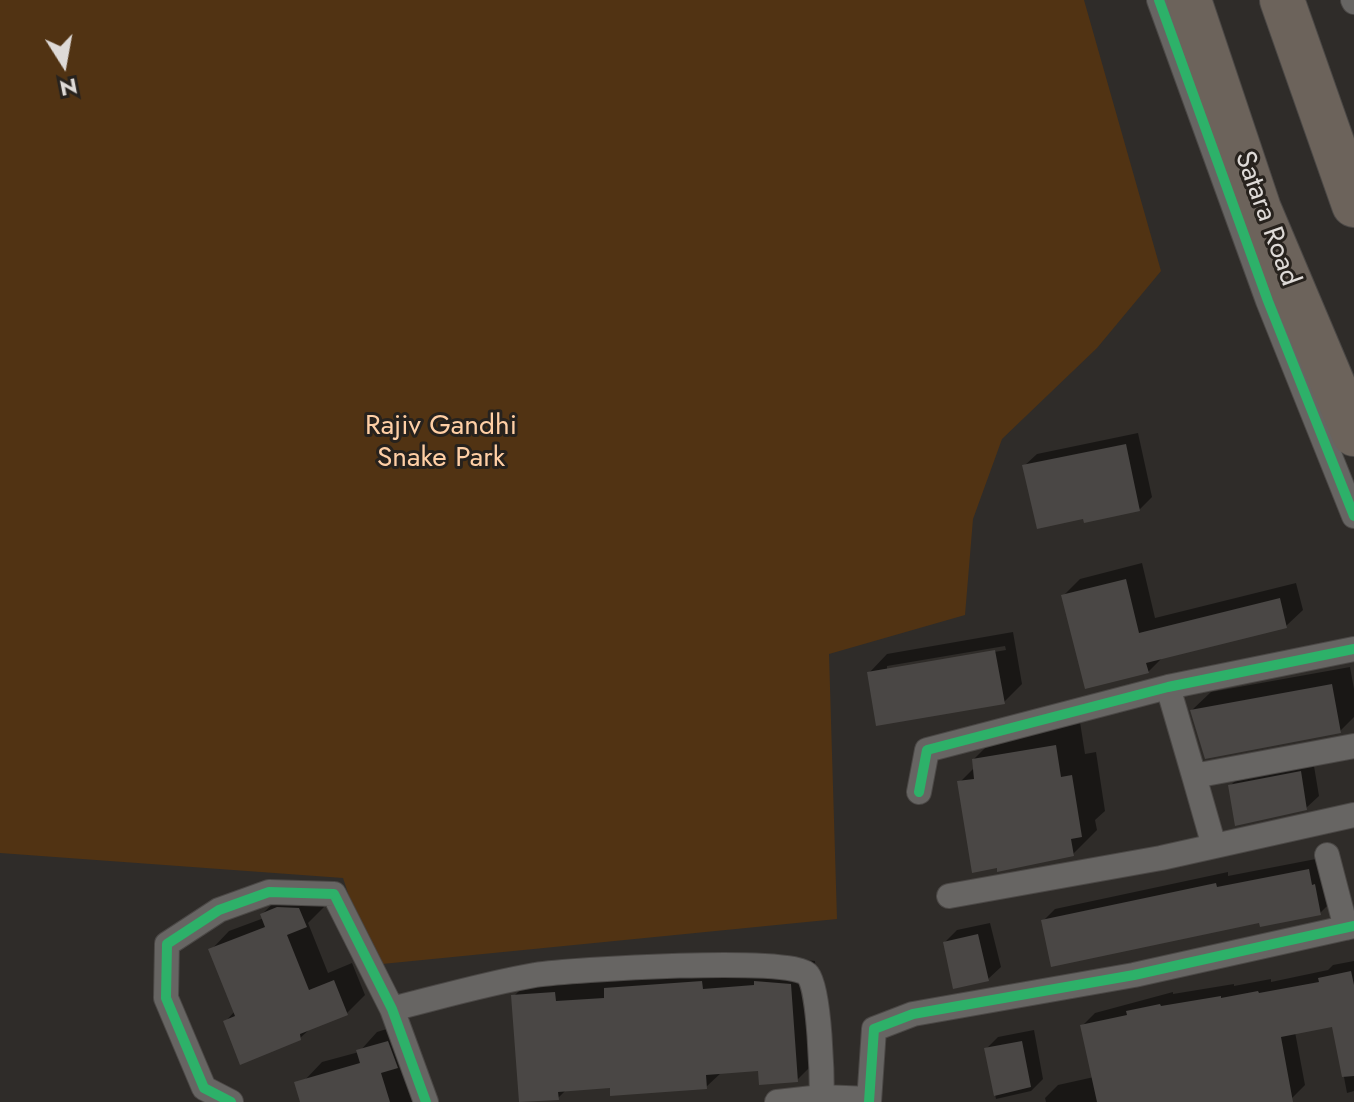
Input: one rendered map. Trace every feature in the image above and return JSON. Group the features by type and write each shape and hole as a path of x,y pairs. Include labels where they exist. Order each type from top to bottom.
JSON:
{"highway":[{"name":"Satara Road","path":"1189,0 1219,128 1259,209 1354,434"},
{"path":"1282,0 1354,205"}],"street":[{"path":"1159,0 1219,128 1268,301 1354,516"},
{"path":"919,792 927,750 1168,687 1354,649"},
{"path":"1168,687 1214,846"},
{"path":"1194,776 1354,746"},
{"path":"949,896 1214,846 1354,815"},
{"path":"777,1102 869,1100 874,1029 913,1014 1134,975 1350,927 1327,855"},
{"path":"231,1102 204,1088 166,998 167,944 219,910 269,892 334,894 392,1009 426,1102"},
{"path":"392,1009 536,975 710,965 767,964 800,968 809,976 816,1010 822,1099"}],"green space":[{"name":"Rajiv Gandhi Snake Park","path":"0,0 1084,0 1161,271 1097,348 1002,439 973,519 965,615 829,654 837,919 372,965 343,878 0,853"}],"building":[{"path":"1126,444 1140,511 1037,529 1022,465"},
{"path":"1126,579 1139,633 1280,598 1287,628 1146,663 1149,673 1085,689 1061,595"},
{"path":"995,650 1005,704 876,726 867,672"},
{"path":"1332,684 1341,733 1205,759 1190,710"},
{"path":"1056,745 1061,777 1072,775 1082,837 1071,839 1074,856 997,872 997,868 972,873 957,781 974,779 972,759"},
{"path":"1301,771 1307,810 1235,826 1228,785"},
{"path":"1309,869 1321,915 1260,927 1259,923 1051,967 1041,920 1216,883 1217,887"},
{"path":"277,907 299,908 307,927 287,935 309,990 334,980 348,1015 300,1034 301,1040 240,1065 223,1021 235,1016 208,949 265,927 260,914"},
{"path":"978,934 989,981 953,989 943,942"},
{"path":"1351,971 1354,985 1354,1076 1342,1077 1332,1027 1281,1037 1293,1102 1097,1102 1080,1025 1160,1004 1259,993 1319,982 1318,978"},
{"path":"702,981 703,989 754,985 754,981 791,984 798,1082 759,1085 758,1071 706,1075 707,1089 610,1096 610,1088 558,1092 559,1100 519,1102 511,995 555,992 556,1001 604,998 604,988"},
{"path":"388,1041 398,1068 381,1073 390,1102 300,1102 294,1082 360,1063 356,1050"},
{"path":"1022,1041 1031,1087 994,1096 984,1048"}],"cycle path":[{"path":"1159,0 1268,301 1354,516"},
{"path":"919,792 927,750 1168,687 1354,649"},
{"path":"231,1102 204,1088 166,998 167,944 219,910 269,892 334,894 392,1009 426,1102"},
{"path":"869,1102 874,1029 913,1014 1134,975 1354,926"}]}
